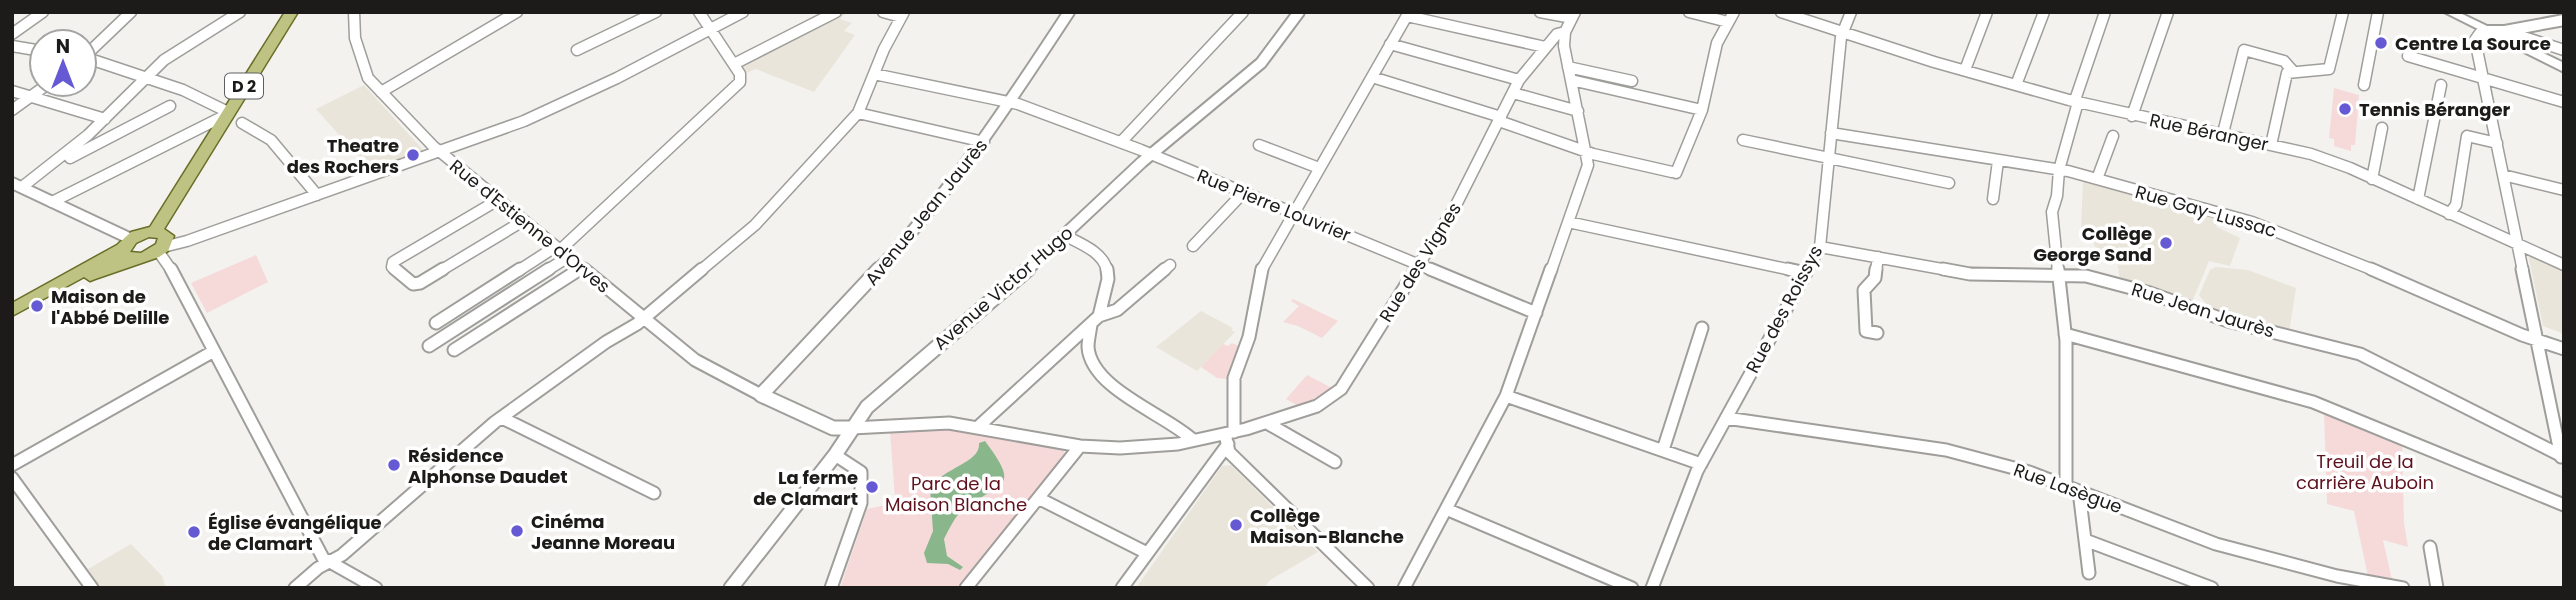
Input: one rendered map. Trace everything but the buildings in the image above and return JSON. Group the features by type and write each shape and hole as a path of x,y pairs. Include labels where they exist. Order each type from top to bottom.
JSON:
{"main road":[{"name":"D 2","path":"155,231 292,12"},
{"path":"2449,12 2487,31 2503,34 2564,68"},
{"path":"12,310 127,244 155,231 166,236 160,249 48,290"},
{"path":"127,244 124,257 136,259"}],"street":[{"path":"12,34 43,12"},
{"path":"98,44 131,12"},
{"path":"17,185 75,146 164,60 240,12"},
{"name":"Rue d'Estienne d'Orves","path":"354,12 354,30 362,66 368,78 439,152 695,360 761,395"},
{"path":"380,92 517,12"},
{"path":"577,50 656,12"},
{"path":"429,346 561,252 740,82 740,74 699,12"},
{"path":"376,588 323,558 160,249 541,114 743,12"},
{"path":"734,64 836,12"},
{"path":"295,588 342,555 502,418 606,342 643,319 755,225 858,113 902,14 883,12"},
{"name":"Avenue Jean Jaurès","path":"761,395 879,272 984,142 1069,12"},
{"path":"1121,142 1243,12"},
{"path":"1404,588 1506,396 1587,165 1564,46 1565,32 1574,15 1540,12"},
{"path":"1689,12 1728,22"},
{"path":"1372,77 1500,119 1586,151 1674,172 1702,110 1717,43 1734,12"},
{"name":"Rue Béranger","path":"1781,12 1841,33 2078,102 2311,154 2372,178 2564,265"},
{"name":"Rue des Roissys","path":"1652,588 1701,464 1820,247 1841,33 1852,12"},
{"path":"1965,70 1987,12"},
{"path":"2016,85 2044,12"},
{"path":"2066,486 2068,407 2065,334 2052,212 2057,196 2059,170 2078,102 2076,97 2105,12"},
{"path":"2132,116 2168,12"},
{"path":"2271,145 2287,73 2291,70 2329,69 2343,12"},
{"path":"2364,85 2378,12"},
{"path":"2558,12 2564,18"},
{"name":"Avenue Victor Hugo","path":"731,588 835,454 867,407 1024,273 1152,154 1261,63 1297,13"},
{"path":"1368,588 1229,452 1234,378 1249,337 1261,270 1408,14 1545,47"},
{"path":"2475,40 2564,18"},
{"path":"2475,40 2487,31"},
{"name":"Rue des Vignes","path":"852,428 932,422 979,426 1080,446 1120,449 1229,436 1317,406 1341,389 1419,265 1456,205 1519,80 1557,34 1565,32"},
{"path":"2503,34 2564,50"},
{"path":"2475,40 2535,340 2562,459"},
{"path":"1390,44 1519,80"},
{"path":"2223,133 2244,50 2284,61 2291,70"},
{"path":"2408,56 2564,102"},
{"path":"98,62 183,90 227,114"},
{"path":"1568,67 1632,81"},
{"name":"Rue Pierre Louvrier","path":"874,74 1010,102 1121,142 1536,313"},
{"path":"1571,80 1702,110"},
{"path":"2418,199 2441,85"},
{"path":"1513,93 1578,111"},
{"path":"12,110 29,98"},
{"path":"38,98 105,119"},
{"path":"69,159 170,106"},
{"path":"858,113 984,142"},
{"path":"52,202 227,114"},
{"path":"242,123 271,140 317,195"},
{"path":"2372,178 2382,128"},
{"name":"Rue Gay-Lussac","path":"1831,132 2059,170 2252,222 2383,273 2535,340 2564,349"},
{"path":"2097,179 2113,136"},
{"path":"2449,214 2456,205 2467,136 2497,143"},
{"path":"1743,140 1949,183"},
{"path":"1259,145 1319,168"},
{"path":"1993,199 1998,161"},
{"path":"2503,175 2564,190"},
{"path":"17,185 127,244"},
{"path":"1193,246 1243,193"},
{"path":"498,200 393,262 392,267 413,284 421,283 523,220"},
{"path":"1568,222 1806,273"},
{"path":"1064,235 1097,254 1107,267 1108,279 1086,346 1089,359 1100,376 1193,440"},
{"name":"Rue Jean Jaurès","path":"1820,247 1970,274 2089,277 2150,293 2228,321 2360,354 2562,459"},
{"path":"436,323 561,252"},
{"path":"1877,333 1866,331 1864,290 1875,278 1878,257"},
{"path":"979,426 1095,321 1116,310 1170,265"},
{"path":"454,350 582,268"},
{"path":"1663,450 1702,328"},
{"path":"2065,334 2313,402 2564,505"},
{"path":"12,465 214,352"},
{"path":"761,395 833,428 852,428"},
{"path":"1506,396 1701,464"},
{"path":"502,418 654,493"},
{"name":"Rue Lasègue","path":"1726,418 1946,450 2029,472 2216,544 2337,576 2403,588"},
{"path":"1267,423 1335,462"},
{"path":"1122,588 1229,436"},
{"path":"966,588 1080,446"},
{"path":"831,588 861,503 861,471 835,454"},
{"path":"14,484 92,588"},
{"path":"2079,491 2089,573"},
{"path":"1040,499 1147,553"},
{"path":"1446,509 1632,588"},
{"path":"2085,540 2212,588"},
{"path":"2430,547 2437,588"}],"shaded area":[{"path":"840,12 847,12 840,19 852,23 844,31 855,35 814,92 756,69 746,73 739,64"},
{"path":"364,85 424,151 422,153 371,171 316,109"},
{"name":"Collège George Sand","path":"2083,181 2213,217 2217,227 2240,238 2230,266 2209,261 2192,302 2120,281 2116,254 2110,248 2095,249 2092,231 2081,229"},
{"path":"2528,254 2564,268 2564,334 2543,326"},
{"path":"2216,267 2248,270 2296,288 2289,333 2234,319 2211,310 2199,295 2210,270"},
{"path":"1201,311 1233,328 1231,330 1235,332 1197,371 1156,347"},
{"path":"985,441 1004,476 997,488 962,511 944,539 947,556 963,567 960,570 948,564 927,563 924,553 933,531 930,488 944,475 974,456 979,443"},
{"name":"Collège Maison-Blanche","path":"1231,465 1318,552 1270,580 1264,588 1136,588 1222,466"},
{"path":"131,544 162,576 166,588 101,588 88,569"}],"green space":[{"name":"Tennis Béranger","path":"2334,88 2359,95 2355,145 2351,145 2351,151 2334,146 2334,139 2329,138"},
{"path":"256,255 268,282 207,313 191,283"},
{"path":"1293,299 1338,321 1322,338 1283,322 1299,306 1291,301"},
{"path":"1232,343 1239,346 1227,379 1217,378 1201,367 1223,344 1228,346"},
{"path":"1307,375 1332,388 1300,407 1286,399"},
{"name":"Treuil de la carrière Auboin","path":"2324,412 2402,443 2404,523 2408,547 2383,540 2392,580 2368,576 2354,511 2327,504"},
{"name":"Parc de la Maison Blanche","path":"936,429 978,433 1063,450 1066,456 957,588 840,588 867,509 886,505 895,499 890,431"}],"place":[{"name":"Centre La Source","path":"2381,43"},
{"name":"Tennis Béranger","path":"2345,109"},
{"name":"Theatre des Rochers","path":"413,155"},
{"name":"Collège George Sand","path":"2166,243"},
{"name":"Maison de l'Abbé Delille","path":"37,306"},
{"name":"Résidence Alphonse Daudet","path":"394,465"},
{"name":"La ferme de Clamart","path":"872,487"},
{"name":"Collège Maison-Blanche","path":"1236,525"},
{"name":"Cinéma Jeanne Moreau","path":"517,531"},
{"name":"Église évangélique de Clamart","path":"194,532"}]}
